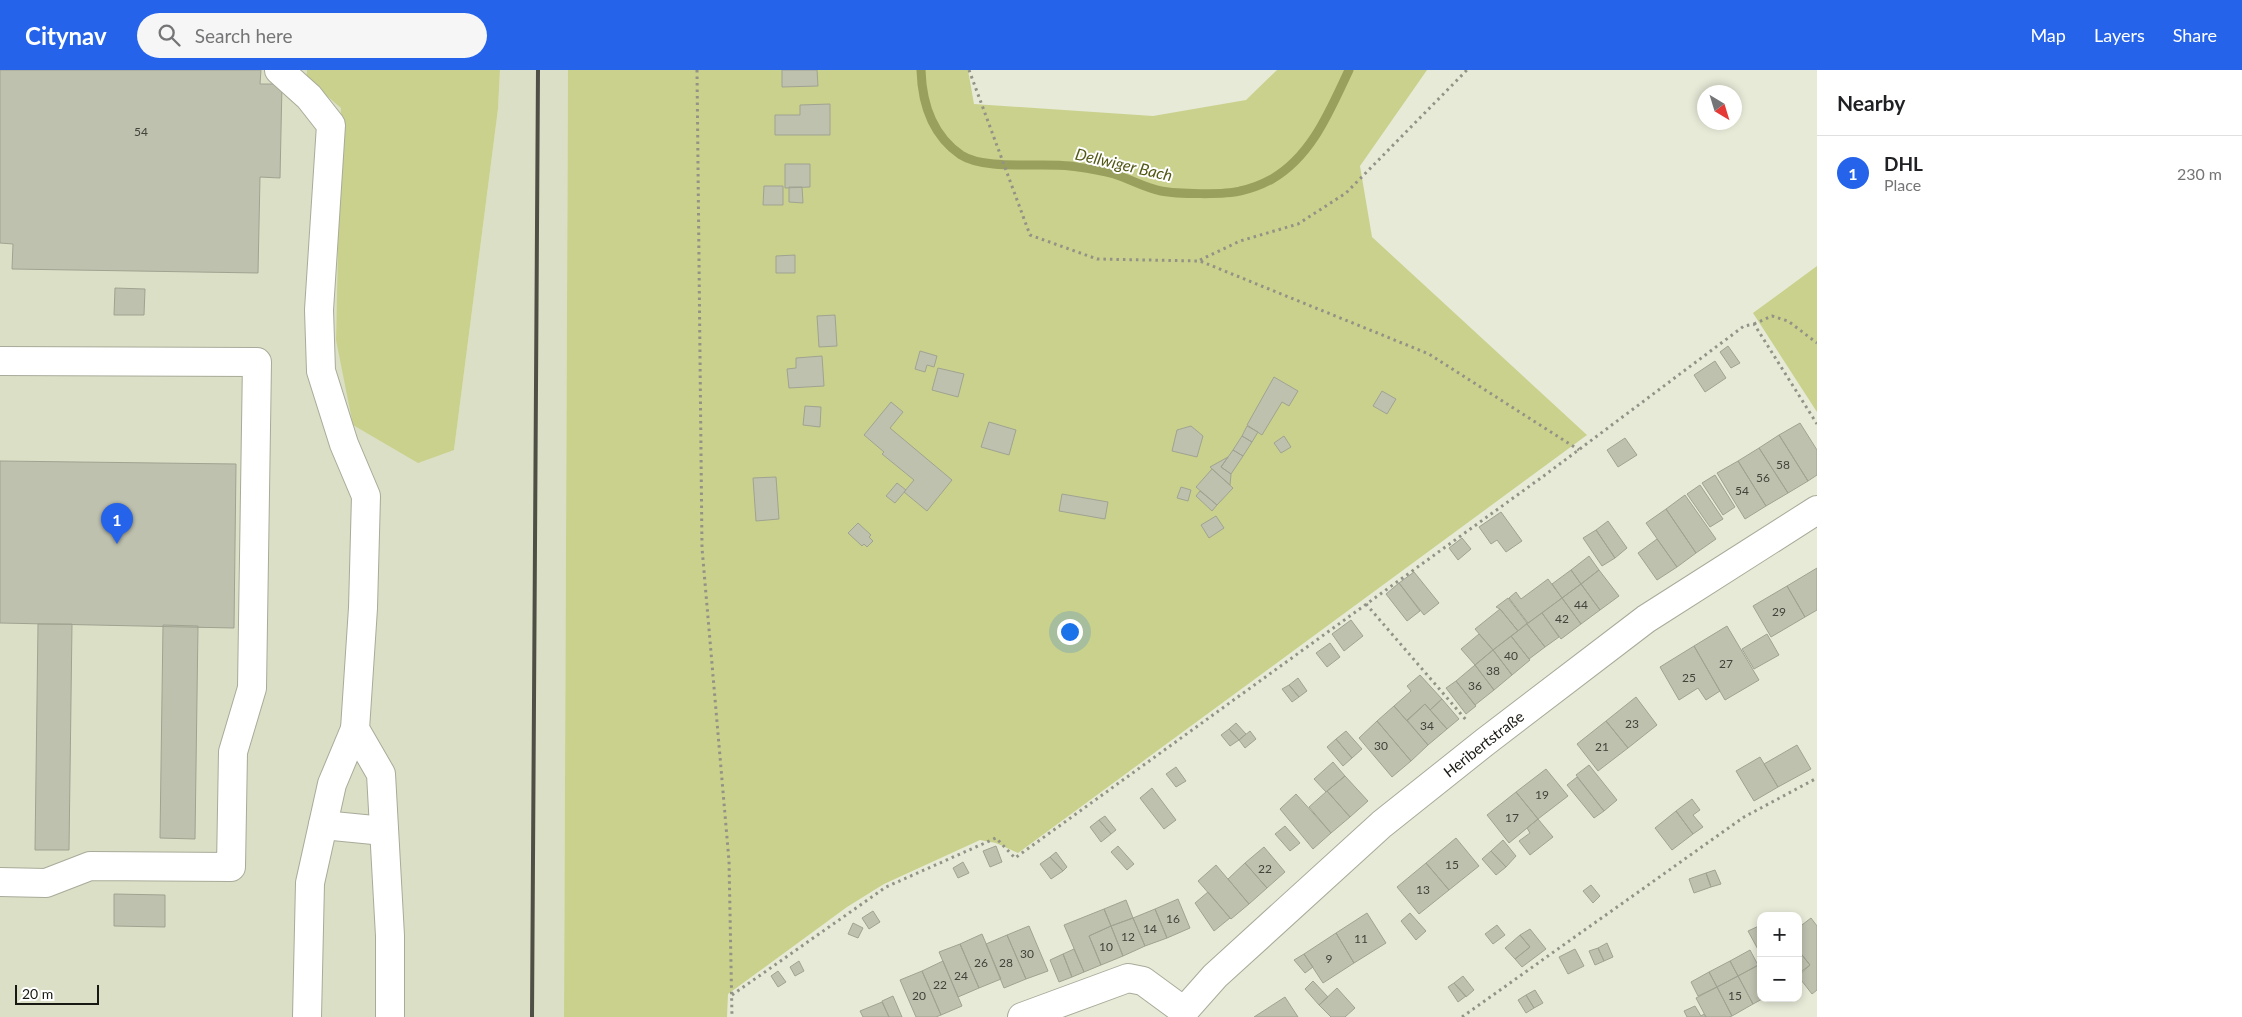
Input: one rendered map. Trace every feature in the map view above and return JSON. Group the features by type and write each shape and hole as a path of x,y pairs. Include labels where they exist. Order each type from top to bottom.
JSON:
{"street":[{"path":"279,70 309,97 331,125 319,310 321,371 344,444 366,496 363,608 355,729 332,784 310,883 307,1017"},
{"path":"0,361 257,362 252,688 233,752 231,867 90,866 46,883 0,882"},
{"name":"Heribertstraße","path":"1183,1014 1215,976 1382,824 1485,742 1646,619 1817,510"},
{"path":"355,729 381,774 390,936 390,1017"},
{"path":"323,825 384,831"},
{"path":"1022,1017 1128,978 1143,981 1183,1014"}],"path":[{"path":"696,70 702,548 729,862 732,1017"},
{"path":"969,70 1030,235 1097,259 1200,261 1429,354 1579,450"},
{"path":"1200,261 1240,241 1298,224 1346,193 1467,70"},
{"path":"732,996 886,887 996,838 1015,858 1579,450 1744,326 1772,316 1788,321 1817,343"},
{"path":"1754,324 1817,424"},
{"path":"1366,604 1485,742"},
{"path":"1462,1017 1744,817 1817,778"}],"shaded area":[{"path":"0,70 307,70 306,78 342,108 336,340 454,450 498,109 500,70 568,70 564,1017 0,1017"}],"green space":[{"path":"307,70 500,70 498,109 454,450 418,463 353,425 336,340 341,108 306,78"},
{"path":"568,70 968,70 974,104 1153,116 1246,100 1277,70 1427,70 1360,166 1372,237 1587,435 1018,853 996,843 980,840 884,884 847,907 728,994 727,1017 564,1017"},
{"path":"1817,266 1817,412 1753,313"}],"building":[{"path":"0,70 261,70 260,84 282,84 280,178 260,177 258,273 12,269 13,244 0,243"},
{"path":"782,70 817,70 818,86 782,87"},
{"path":"830,104 830,135 775,135 775,115 800,115 800,105"},
{"path":"785,164 810,164 810,187 785,188"},
{"path":"764,186 783,186 783,205 763,205"},
{"path":"789,187 802,187 803,203 789,202"},
{"path":"795,255 795,273 776,273 776,256"},
{"path":"115,288 145,289 144,315 114,315"},
{"path":"835,315 837,346 819,347 817,316"},
{"path":"1728,346 1740,363 1731,368 1720,352"},
{"path":"920,351 937,356 934,367 927,365 925,372 915,369"},
{"path":"822,356 824,386 789,388 787,369 796,368 796,358"},
{"path":"1715,361 1726,378 1705,392 1694,375"},
{"path":"938,368 964,374 958,397 932,390"},
{"path":"1274,377 1298,391 1289,406 1282,402 1262,435 1247,425"},
{"path":"1382,391 1396,399 1387,414 1373,406"},
{"path":"891,402 903,412 890,428 952,480 927,511 904,492 914,480 882,454 884,452 864,435"},
{"path":"805,406 821,407 820,427 803,425"},
{"path":"989,422 1016,430 1009,455 981,447"},
{"path":"1800,423 1817,450 1817,475 1808,481 1779,435"},
{"path":"1191,426 1203,436 1197,457 1172,451 1177,430"},
{"path":"1247,426 1258,432 1252,442 1242,436"},
{"path":"1779,435 1808,481 1788,493 1759,448"},
{"path":"1242,436 1252,442 1243,456 1233,450"},
{"path":"1284,436 1291,447 1281,453 1274,443"},
{"path":"1625,438 1637,455 1618,467 1607,450"},
{"path":"1759,448 1788,493 1766,506 1738,461"},
{"path":"1233,450 1243,456 1231,474 1221,467"},
{"path":"1228,457 1221,467 1231,474 1230,485 1210,467"},
{"path":"0,461 236,464 234,628 0,623"},
{"path":"1738,461 1766,506 1745,519 1717,473"},
{"path":"1212,469 1233,488 1217,505 1196,487"},
{"path":"1715,475 1735,507 1723,515 1702,483"},
{"path":"776,477 779,519 756,521 753,478"},
{"path":"897,483 906,490 895,503 886,496"},
{"path":"1700,485 1723,519 1710,527 1687,494"},
{"path":"1181,487 1191,490 1188,501 1177,498"},
{"path":"1200,491 1217,505 1212,511 1196,496"},
{"path":"1062,494 1108,502 1105,519 1059,511"},
{"path":"1685,495 1716,539 1696,553 1666,509"},
{"path":"1666,509 1696,553 1677,567 1646,523"},
{"path":"1501,512 1522,541 1506,552 1497,540 1491,544 1479,527"},
{"path":"1216,516 1224,528 1209,538 1201,525"},
{"path":"1608,521 1627,548 1615,558 1596,530"},
{"path":"858,523 871,535 869,537 873,541 867,547 864,544 862,546 848,533"},
{"path":"1596,530 1615,558 1602,566 1583,538"},
{"path":"1462,538 1471,549 1458,560 1449,548"},
{"path":"1657,539 1677,567 1657,580 1638,553"},
{"path":"1589,556 1599,570 1581,584 1571,570"},
{"path":"1817,568 1817,610 1805,617 1787,586"},
{"path":"1571,570 1581,584 1562,598 1552,584"},
{"path":"1599,570 1619,596 1600,610 1581,584"},
{"path":"1414,572 1439,603 1424,615 1399,583"},
{"path":"1548,579 1562,598 1528,623 1509,598 1516,592 1521,599"},
{"path":"1399,583 1420,611 1407,621 1386,594"},
{"path":"1581,584 1600,610 1581,624 1562,598"},
{"path":"1787,586 1805,617 1771,637 1753,606"},
{"path":"1508,598 1527,623 1518,631 1500,609 1496,607"},
{"path":"1562,598 1581,624 1561,639 1542,613"},
{"path":"1500,609 1518,631 1493,650 1475,629"},
{"path":"1542,613 1559,637 1545,647 1527,624"},
{"path":"1351,620 1363,636 1344,651 1332,634"},
{"path":"38,624 72,624 69,850 35,850"},
{"path":"1527,624 1545,647 1529,659 1511,636"},
{"path":"163,625 198,626 195,839 160,838"},
{"path":"1727,626 1759,680 1725,700 1694,646"},
{"path":"1479,634 1493,650 1475,665 1461,649"},
{"path":"1767,634 1779,655 1754,669 1742,649"},
{"path":"1511,636 1530,660 1512,675 1493,650"},
{"path":"1330,643 1340,657 1327,667 1316,653"},
{"path":"1694,646 1720,691 1706,700 1698,688 1679,700 1660,667"},
{"path":"1493,650 1512,675 1494,690 1475,665"},
{"path":"1475,665 1494,690 1475,705 1456,681"},
{"path":"1420,675 1442,699 1430,710 1425,704 1407,721 1394,706 1411,691 1407,686"},
{"path":"1298,678 1307,691 1299,697 1289,685"},
{"path":"1456,681 1476,706 1466,714 1446,688"},
{"path":"1289,685 1299,697 1292,702 1282,689"},
{"path":"1636,697 1657,725 1628,748 1606,721"},
{"path":"1442,699 1459,719 1447,729 1430,710"},
{"path":"1425,704 1447,729 1428,745 1407,720"},
{"path":"1394,706 1428,745 1411,761 1377,721"},
{"path":"1377,721 1411,761 1392,777 1359,738"},
{"path":"1606,721 1628,748 1598,771 1577,744"},
{"path":"1236,723 1246,734 1239,740 1229,729"},
{"path":"1229,729 1239,740 1230,746 1221,735"},
{"path":"1250,731 1256,739 1245,748 1239,740"},
{"path":"1346,731 1362,749 1352,758 1336,739"},
{"path":"1336,739 1352,758 1343,766 1327,747"},
{"path":"1797,745 1811,769 1778,787 1764,764"},
{"path":"1760,757 1778,787 1754,801 1736,771"},
{"path":"1333,762 1345,776 1326,792 1314,779"},
{"path":"1589,765 1617,800 1604,811 1576,775"},
{"path":"1176,767 1186,781 1176,787 1166,774"},
{"path":"1546,769 1568,796 1538,819 1516,792"},
{"path":"1345,776 1368,801 1350,817 1327,791"},
{"path":"1577,777 1604,811 1594,818 1567,785"},
{"path":"1152,788 1176,820 1164,829 1140,798"},
{"path":"1327,791 1350,817 1331,833 1309,807"},
{"path":"1516,792 1538,819 1509,843 1487,815"},
{"path":"1296,794 1331,833 1313,849 1280,809"},
{"path":"1692,799 1700,810 1693,815 1703,827 1693,834 1676,811"},
{"path":"1676,811 1693,834 1672,850 1655,828"},
{"path":"1105,816 1116,830 1111,834 1099,820"},
{"path":"1538,819 1553,837 1530,855 1519,841 1530,833 1527,828"},
{"path":"1099,820 1111,834 1101,842 1090,827"},
{"path":"1285,826 1300,843 1290,851 1275,834"},
{"path":"1456,838 1479,866 1449,890 1426,863"},
{"path":"1503,840 1516,856 1506,867 1491,851"},
{"path":"996,846 1002,862 990,867 983,851"},
{"path":"1118,846 1134,864 1127,870 1111,852"},
{"path":"1264,847 1285,872 1267,888 1245,863"},
{"path":"1491,851 1506,867 1496,875 1482,859"},
{"path":"1056,852 1067,867 1063,871 1050,857"},
{"path":"1050,857 1063,871 1051,879 1040,864"},
{"path":"963,862 969,873 958,878 953,868"},
{"path":"1245,863 1267,888 1249,904 1228,879"},
{"path":"1426,863 1449,890 1419,914 1397,887"},
{"path":"1216,865 1249,904 1231,919 1198,881"},
{"path":"1715,870 1721,884 1711,887 1706,873"},
{"path":"1706,873 1711,887 1694,893 1689,879"},
{"path":"1591,885 1600,896 1593,903 1583,891"},
{"path":"1208,892 1230,918 1214,931 1195,903"},
{"path":"114,894 165,895 165,927 114,926"},
{"path":"1178,899 1190,928 1167,938 1155,909"},
{"path":"1126,900 1133,918 1111,926 1104,909"},
{"path":"1104,909 1111,926 1089,936 1101,965 1084,972 1064,925"},
{"path":"1155,909 1167,938 1145,946 1133,918"},
{"path":"873,911 880,922 869,929 862,918"},
{"path":"1367,913 1386,943 1354,963 1336,933"},
{"path":"1410,913 1426,931 1416,940 1401,921"},
{"path":"1133,918 1145,946 1123,956 1111,926"},
{"path":"1811,918 1817,926 1817,990 1812,994 1802,981 1802,972 1810,965 1802,955 1802,925"},
{"path":"853,923 863,928 858,938 848,934"},
{"path":"1497,925 1505,935 1493,944 1485,934"},
{"path":"1029,926 1048,971 1026,979 1007,935"},
{"path":"1111,926 1123,956 1101,965 1089,936"},
{"path":"1757,927 1757,948 1748,931"},
{"path":"1530,929 1546,949 1522,967 1515,959 1530,947 1520,935"},
{"path":"1336,933 1354,963 1323,983 1304,954"},
{"path":"982,934 1001,979 979,988 960,944"},
{"path":"1007,935 1026,979 1004,988 986,944"},
{"path":"1520,935 1530,947 1515,959 1505,948"},
{"path":"1607,943 1613,957 1604,961 1598,948"},
{"path":"960,944 979,988 958,997 939,952"},
{"path":"1598,948 1604,961 1595,965 1589,951"},
{"path":"1074,949 1084,972 1072,977 1063,954"},
{"path":"1575,949 1584,966 1568,974 1559,957"},
{"path":"1750,950 1757,966 1738,976 1730,961"},
{"path":"1063,954 1072,977 1059,982 1050,960"},
{"path":"1304,954 1313,967 1305,973 1294,960"},
{"path":"1802,955 1810,965 1802,971"},
{"path":"799,961 804,971 795,976 790,967"},
{"path":"943,961 962,1006 941,1015 922,971"},
{"path":"1730,961 1738,976 1717,987 1709,972"},
{"path":"1757,966 1757,1002 1753,1004 1738,976"},
{"path":"778,971 786,982 778,987 771,976"},
{"path":"922,971 941,1015 936,1017 916,1017 900,980"},
{"path":"1709,972 1717,987 1698,996 1691,982"},
{"path":"1463,976 1474,990 1466,997 1454,983"},
{"path":"1738,976 1753,1004 1732,1016 1717,987"},
{"path":"1313,981 1328,997 1319,1005 1305,989"},
{"path":"1454,983 1466,996 1458,1002 1448,987"},
{"path":"1717,987 1732,1016 1706,1017 1696,998"},
{"path":"1337,988 1355,1008 1345,1017 1331,1017 1319,1005"},
{"path":"1535,990 1543,1003 1534,1008 1526,995"},
{"path":"1526,995 1534,1008 1526,1013 1518,1000"},
{"path":"893,996 902,1017 889,1017 882,1001"},
{"path":"1285,997 1298,1017 1254,1017"},
{"path":"882,1002 889,1017 863,1017 860,1011"},
{"path":"1695,1006 1701,1016 1704,1014 1706,1017 1687,1017 1684,1011"}],"waterway":[{"name":"Dellwiger Bach","path":"921,70 926,106 936,128 951,147 961,155 972,160 984,163 1058,165 1098,170 1161,191 1200,194 1248,189 1272,179 1286,169 1309,145 1318,131 1335,101 1349,70"}],"railway":[{"path":"532,1017 538,70"}],"place":[{"name":"DHL","path":"117,544"}]}
